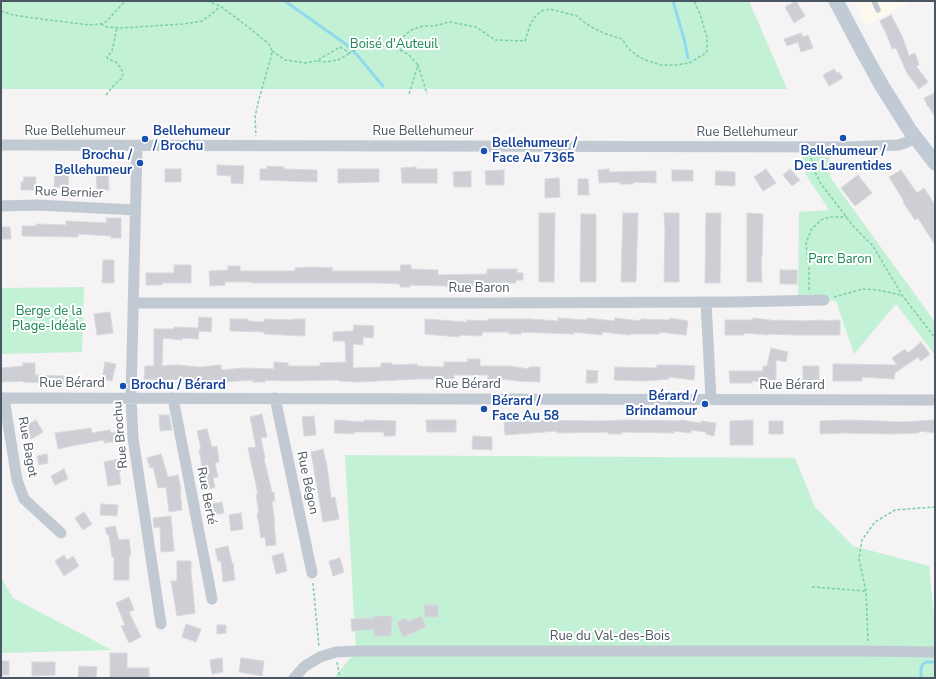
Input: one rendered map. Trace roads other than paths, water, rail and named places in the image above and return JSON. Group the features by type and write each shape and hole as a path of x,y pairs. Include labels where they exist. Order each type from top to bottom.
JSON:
{"street":[{"path":"836,1 868,62 915,137 935,163"},
{"name":"Rue Bellehumeur","path":"1,145 809,147 899,145 915,137"},
{"name":"Rue Brochu","path":"137,146 131,398 133,438 160,624"},
{"name":"Rue Bernier","path":"1,206 37,205 135,210"},
{"name":"Rue Baron","path":"133,303 706,302 824,300"},
{"path":"706,302 711,399"},
{"name":"Rue Bérard","path":"3,398 935,400"},
{"name":"Rue Bagot","path":"3,398 17,480 24,499 61,533"},
{"name":"Rue Berté","path":"173,398 212,599"},
{"name":"Rue Bégon","path":"275,398 312,573"},
{"name":"Rue du Val-des-Bois","path":"294,678 306,666 320,657 336,652 356,651 865,650 935,652"}],"lane":[{"path":"874,1 878,10"}],"waterway":[{"path":"285,1 347,45 383,86"},
{"path":"673,1 688,58"},
{"path":"921,678 921,668 923,664 927,662 935,662"}],"place":[{"name":"Bellehumeur / Des Laurentides","path":"843,138"},
{"name":"Bellehumeur / Brochu","path":"145,139"},
{"name":"Bellehumeur / Face Au 7365","path":"484,151"},
{"name":"Brochu / Bellehumeur","path":"140,163"},
{"name":"Brochu / Bérard","path":"123,386"},
{"name":"Bérard / Brindamour","path":"705,404"},
{"name":"Bérard / Face Au 58","path":"484,409"}],"park label":[{"name":"Boisé d'Auteuil","path":"394,45"},
{"name":"Parc Baron","path":"840,260"},
{"name":"Berge de la Plage-Idéale","path":"49,320"}]}
